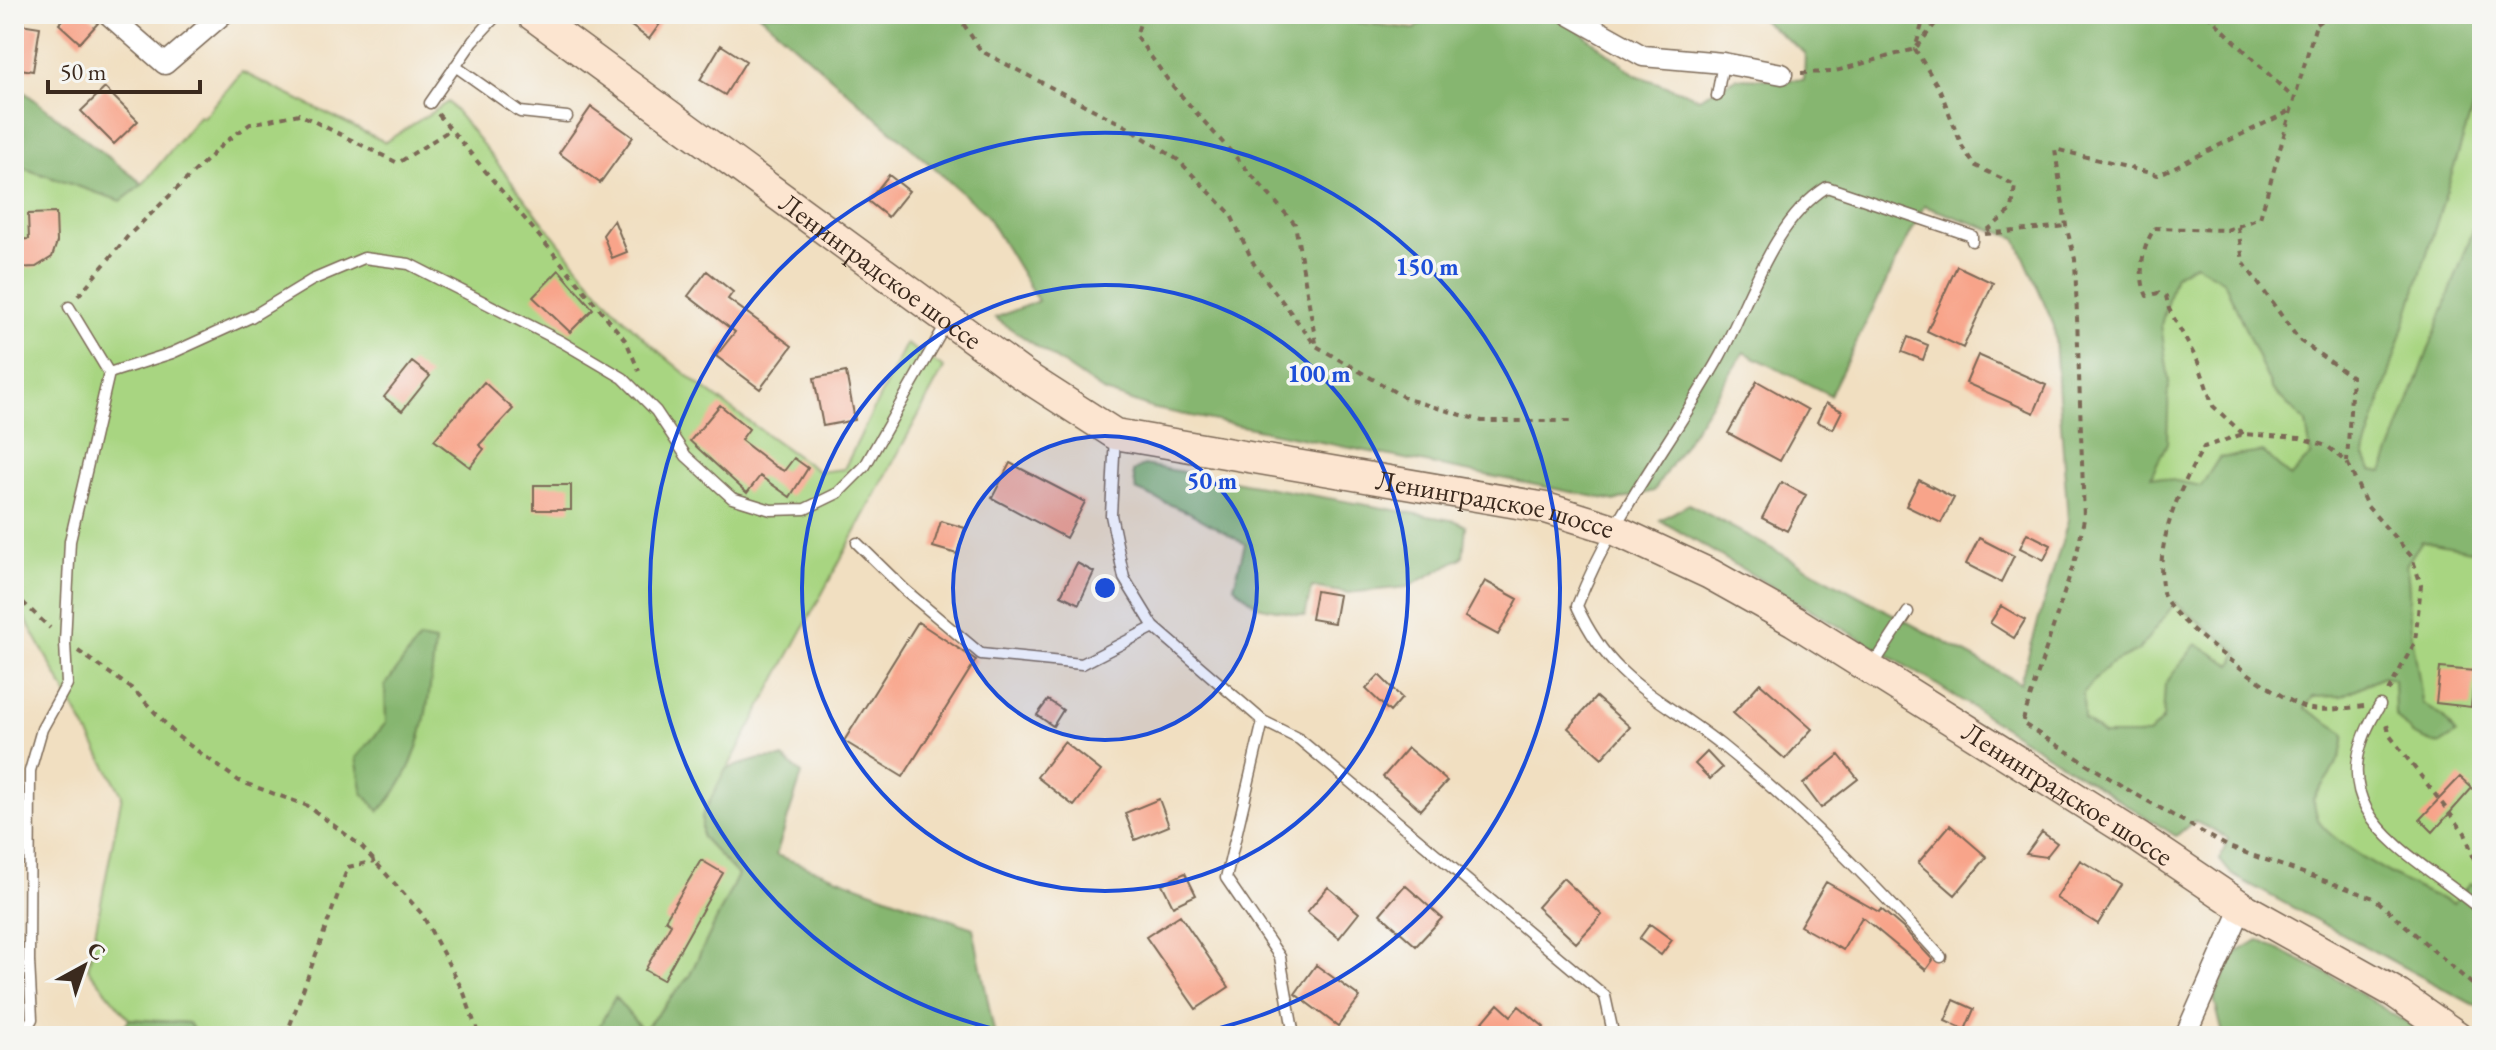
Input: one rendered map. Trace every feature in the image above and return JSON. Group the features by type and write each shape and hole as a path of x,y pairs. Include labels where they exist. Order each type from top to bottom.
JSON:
{"main road":[{"name":"Ленинградское шоссе","path":"531,14 1022,374 1115,434 1546,508 1613,529 1710,574 1871,669 2138,837 2242,907 2394,992 2457,1036"}],"street":[{"path":"108,14 165,64 223,14"},
{"path":"1568,14 1643,56 1723,63 1782,74"},
{"path":"2185,1036 2242,907"}],"lane":[{"path":"430,103 455,66 498,14"},
{"path":"1717,96 1723,63"},
{"path":"455,66 520,112 567,117"},
{"path":"1941,957 1854,862 1719,743 1621,674 1590,635 1577,606 1613,529 1721,355 1745,297 1787,228 1812,196 1827,187 1976,237"},
{"path":"109,373 172,353 251,317 312,280 364,258 409,264 562,342 623,378 656,411 686,456 732,498 771,510 805,509 838,493 865,466 949,319"},
{"path":"26,1034 32,1019 29,961 30,771 42,729 67,684 65,642 70,541 109,373 69,307"},
{"path":"1115,434 1111,515 1124,578 1154,627 1263,721 1299,739 1605,996 1612,1028 1605,1036"},
{"path":"857,543 905,590 981,654 1082,664 1154,627"},
{"path":"1871,669 1908,612"},
{"path":"2380,705 2367,726 2358,764 2360,797 2373,824 2482,911"},
{"path":"1263,721 1226,878 1280,957 1294,1036"}],"path":[{"path":"957,14 981,51 1127,127 1178,160 1230,213 1254,264 1316,346 1407,399 1482,421 1571,421"},
{"path":"1143,14 1136,36 1170,83 1295,224 1316,346"},
{"path":"1925,14 1915,49 1940,90 1962,146 1974,165 2015,185 2012,210 1976,237"},
{"path":"1782,74 1832,72 1915,49 1943,14"},
{"path":"2207,14 2293,98"},
{"path":"2243,434 2213,406 2198,362 2169,309 2166,296 2158,293 2147,296 2141,284 2146,240 2155,228 2227,230 2260,218 2288,112 2319,14"},
{"path":"2316,24 2330,14"},
{"path":"430,103 626,341"},
{"path":"2288,112 2158,175 2055,149 2066,226 2075,259 2084,519 2077,553 2022,723 2130,791 2229,847 2374,898 2482,993"},
{"path":"69,307 128,236 224,143 250,124 299,114 398,163 450,130"},
{"path":"1976,237 2066,226"},
{"path":"2238,227 2243,262 2299,340 2352,377 2347,462"},
{"path":"2380,705 2305,708 2216,649 2175,614 2163,594 2162,557 2185,477 2204,447 2243,434 2300,438 2327,446 2347,462 2367,506 2412,557 2421,585 2415,642 2380,705 2390,736 2465,833 2482,882"},
{"path":"14,594 65,642 134,690 177,736 239,781 308,806 361,846 422,914 464,993 479,1036"},
{"path":"286,1036 348,867 375,861"}],"green space":[{"path":"759,14 1285,14 1415,29 1431,14 1551,14 1568,22 1636,75 1699,98 1737,78 1804,80 1805,53 1754,14 2482,14 2482,78 2364,454 2371,470 2383,472 2482,206 2482,552 2422,541 2406,565 2422,703 2443,717 2456,734 2439,745 2412,734 2395,715 2394,680 2383,676 2342,696 2313,697 2305,708 2344,733 2339,759 2313,799 2319,821 2329,833 2383,869 2441,899 2454,903 2470,883 2482,889 2482,1006 2472,1004 2232,875 2220,860 2228,838 2194,821 2176,836 1931,681 1660,520 1689,504 2020,683 2068,521 2054,326 2016,238 1924,206 1830,395 1744,352 1654,491 1616,501 1151,408 1103,391 995,318 1038,301 985,213","holes":["2195,264 2224,281 2272,389 2306,423 2311,455 2290,477 2263,452 2219,458 2201,486 2151,476 2167,443 2169,381 2161,325 2175,275","2175,603 2238,652 2232,665 2196,644 2165,684 2163,719 2148,735 2103,735 2084,719 2083,693 2108,665 2138,651"]},
{"path":"2482,14 2482,958 2045,711 2097,517 2071,163"},
{"path":"242,72 385,142 448,102 570,257 636,330 712,394 819,472 844,469 906,344 944,368 702,816 702,837 738,875 689,977 643,1031 615,998 594,1036 197,1036 189,1023 129,1019 88,969 122,795 14,598 14,165 121,201 143,184 200,115 203,117"},
{"path":"14,84 143,184 121,201 14,165"},
{"path":"1144,465 1456,521 1466,526 1463,557 1408,587 1347,593 1312,587 1305,616 1257,606 1234,586 1245,544 1190,513 1136,490 1133,472"},
{"path":"419,639 435,642 422,732 406,775 379,811 363,793 356,758 386,723 385,686"},
{"path":"783,758 802,774 776,855 973,928 995,1036 594,1036 615,997 643,1031 689,977 738,875 702,837 702,816 726,769 760,759"},
{"path":"2259,940 2332,976 2427,1036 2220,1036 2222,1030 2214,999 2234,954"},
{"path":"129,1019 189,1023 197,1036 118,1036"}],"building":[{"path":"68,14 87,14 98,23 80,43 59,24"},
{"path":"615,14 667,14 649,39"},
{"path":"14,23 40,27 33,71 14,68"},
{"path":"721,45 746,61 725,95 700,80"},
{"path":"105,88 138,121 114,144 81,111"},
{"path":"591,107 633,137 600,183 559,153"},
{"path":"889,175 909,191 888,217 868,201"},
{"path":"56,213 57,242 52,257 36,267 14,268 14,240 29,239 28,214"},
{"path":"614,220 627,252 612,258 603,235"},
{"path":"1957,266 1993,283 1963,348 1927,331"},
{"path":"559,270 593,309 570,332 533,297"},
{"path":"707,271 733,292 728,299 792,346 760,389 716,356 735,332 688,296"},
{"path":"1908,337 1928,345 1923,360 1902,352"},
{"path":"1978,355 2046,385 2034,413 1966,383"},
{"path":"412,362 430,376 402,411 384,397"},
{"path":"846,372 855,420 823,426 814,378"},
{"path":"1757,381 1808,410 1780,461 1728,433"},
{"path":"484,382 513,409 479,445 484,449 470,467 434,440"},
{"path":"1826,403 1842,411 1833,429 1817,422"},
{"path":"720,405 749,429 741,440 776,467 784,471 794,458 808,468 790,497 760,476 747,493 690,441"},
{"path":"1010,463 1085,502 1066,538 992,498"},
{"path":"1919,480 1954,498 1941,523 1906,506"},
{"path":"1781,482 1806,495 1787,531 1762,518"},
{"path":"534,485 571,485 571,510 534,510"},
{"path":"941,521 965,528 957,554 933,547"},
{"path":"2027,533 2051,545 2044,560 2020,548"},
{"path":"1979,538 2014,556 2001,582 1966,564"},
{"path":"1077,563 1094,572 1079,604 1061,595"},
{"path":"1485,581 1518,599 1498,635 1465,617"},
{"path":"1316,591 1339,595 1334,623 1311,619"},
{"path":"2001,606 2025,620 2014,638 1990,623"},
{"path":"918,622 976,660 903,777 844,741"},
{"path":"2440,668 2475,671 2471,707 2436,703"},
{"path":"1379,675 1402,698 1390,712 1366,689"},
{"path":"1760,683 1812,729 1785,759 1733,713"},
{"path":"1596,697 1630,727 1602,758 1568,728"},
{"path":"1048,700 1063,710 1053,726 1037,715"},
{"path":"1064,742 1101,771 1074,806 1037,777"},
{"path":"1408,748 1447,781 1421,810 1383,777"},
{"path":"1707,752 1722,768 1710,779 1695,764"},
{"path":"1839,755 1858,779 1821,808 1803,784"},
{"path":"2460,777 2472,788 2433,832 2420,819"},
{"path":"1159,799 1169,826 1135,840 1125,813"},
{"path":"1950,825 1987,857 1955,895 1918,863"},
{"path":"2042,832 2057,843 2046,857 2026,854"},
{"path":"701,860 723,873 663,980 645,970 671,924 665,920"},
{"path":"2080,860 2122,885 2098,924 2056,898"},
{"path":"1185,873 1196,895 1173,906 1162,884"},
{"path":"1563,878 1602,915 1576,943 1537,907"},
{"path":"1826,882 1879,912 1881,909 1903,928 1933,960 1926,970 1862,917 1843,950 1800,926"},
{"path":"1405,885 1442,918 1416,946 1380,914"},
{"path":"1328,887 1359,913 1339,938 1307,912"},
{"path":"1180,915 1229,987 1196,1009 1146,937"},
{"path":"1650,924 1672,940 1661,955 1639,939"},
{"path":"1316,965 1360,997 1338,1026 1295,994"},
{"path":"1954,1000 1974,1009 1965,1030 1945,1021"},
{"path":"1498,1004 1511,1016 1519,1006 1544,1027 1536,1036 1471,1036"}]}
